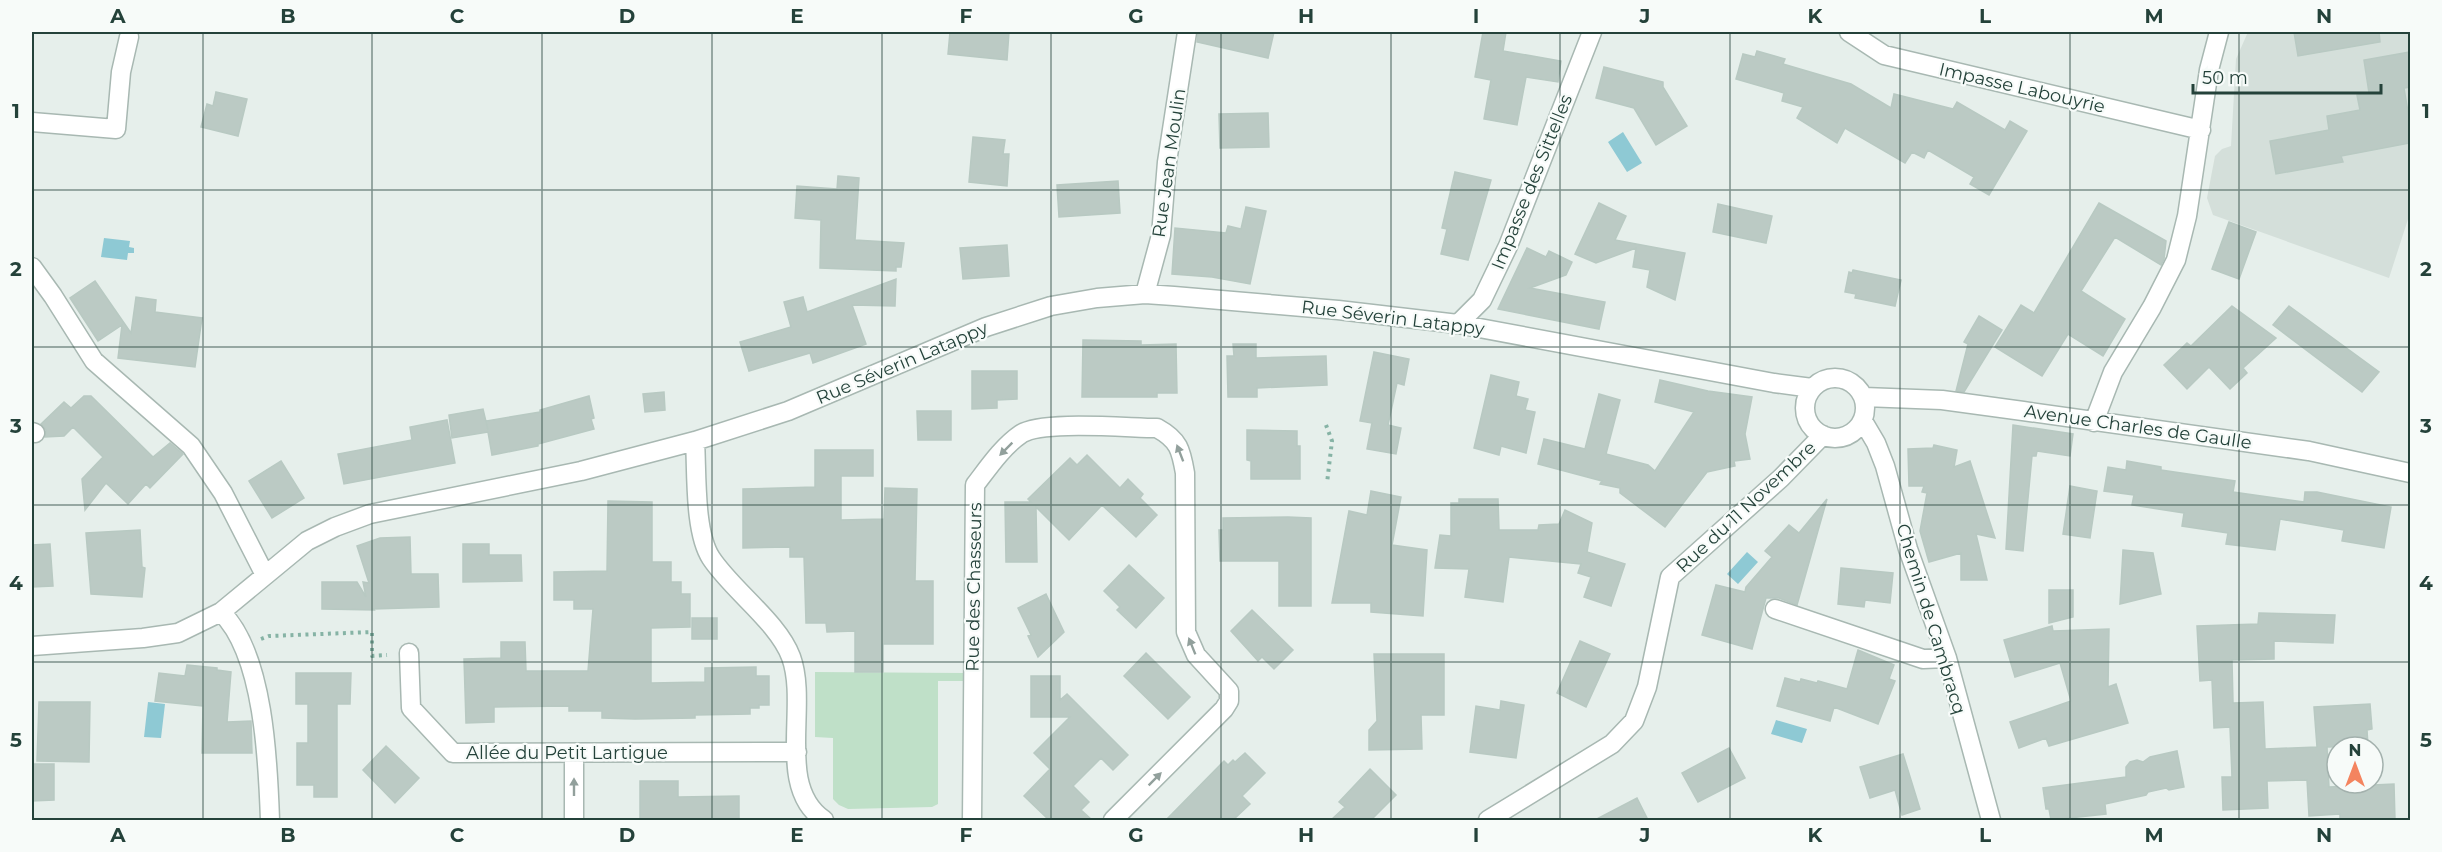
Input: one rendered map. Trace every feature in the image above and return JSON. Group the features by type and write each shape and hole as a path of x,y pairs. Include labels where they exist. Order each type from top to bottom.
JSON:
{"street":[{"name":"Rue Jean Moulin","path":"1145,294 1161,235 1167,162 1187,32"},
{"name":"Impasse des Sittelles","path":"1458,324 1482,300 1508,246 1592,32"},
{"name":"Impasse Labouyrie","path":"1850,32 1884,55 2201,130"},
{"path":"2094,422 2113,372 2152,307 2176,260 2187,216 2209,70 2220,32"},
{"path":"32,122 116,129 120,72 129,37"},
{"path":"32,267 94,360 191,446 223,493 265,575"},
{"name":"Rue Séverin Latappy","path":"32,646 143,638 178,633 221,612 307,541 335,527 370,514 581,471 695,441 788,411 997,324 1051,306 1097,298 1145,294 1338,310 1458,324 1774,383 1812,388"},
{"path":"1835,377 1847,379 1858,387 1864,398 1866,409 1863,421 1856,430 1846,436 1834,438 1823,435 1813,429 1807,420 1806,398 1812,388 1822,380 1835,377"},
{"name":"Avenue Charles de Gaulle","path":"1864,398 1942,400 2309,452 2410,473"},
{"name":"Chemin de Cambracq","path":"1863,421 1876,443 1885,466 1908,549 1947,658 1991,820"},
{"name":"Rue des Chasseurs","path":"972,820 975,485 993,462 1022,433 1042,427 1157,428 1170,436 1181,451 1185,473 1186,632 1196,655 1229,691 1229,701 1224,709 1113,820"},
{"name":"Rue du 11 Novembre","path":"1488,820 1612,744 1634,721 1647,687 1670,577 1781,478 1823,435"},
{"path":"695,441 700,529 710,556 781,637 791,657 796,679 800,790 810,812 824,820"},
{"path":"1775,609 1923,659 1947,658"},
{"path":"221,612 231,621 252,669 268,754 270,820"},
{"name":"Allée du Petit Lartigue","path":"409,653 411,708 453,753 797,752"},
{"path":"574,754 574,820"}],"path":[{"path":"1326,425 1332,441 1327,483"},
{"path":"269,636 372,632 372,656 409,653"}],"shaded area":[{"path":"2248,32 2410,32 2410,213 2389,278 2213,215 2207,198 2215,156 2222,149 2231,146 2236,59"}],"green space":[{"path":"815,672 963,673 963,681 938,681 938,804 932,807 848,809 833,799 833,738 815,737"}],"water":[{"path":"1623,132 1642,163 1627,172 1608,142"},
{"path":"104,238 130,241 129,247 134,248 134,253 128,253 127,260 101,257"},
{"path":"1747,552 1758,562 1738,584 1727,574"},
{"path":"148,702 165,704 161,738 144,737"},
{"path":"1776,720 1807,729 1802,743 1771,734"}],"building":[{"path":"950,32 1009,32 1007,60 948,54"},
{"path":"1198,32 1274,32 1268,58 1197,42"},
{"path":"1483,32 1506,32 1503,51 1561,61 1558,82 1526,77 1517,125 1484,119 1491,80 1475,77"},
{"path":"2294,32 2379,32 2380,42 2298,56"},
{"path":"1757,51 1785,59 1783,64 1851,84 1891,108 1894,94 1953,109 1957,102 2005,130 2010,121 2027,131 1989,195 1970,184 1974,177 1928,150 1924,158 1912,152 1905,163 1845,128 1837,143 1797,118 1803,107 1782,101 1784,93 1736,79 1743,54 1755,57"},
{"path":"2410,52 2410,87 2404,88 2410,124 2410,143 2341,156 2343,162 2276,174 2270,141 2329,130 2327,116 2360,110 2357,95 2369,93 2364,60"},
{"path":"1604,67 1663,82 1663,87 1687,126 1656,145 1634,108 1596,98"},
{"path":"216,92 247,99 238,136 201,127 207,104 213,106"},
{"path":"1268,113 1269,147 1220,148 1219,114"},
{"path":"973,137 1005,140 1003,154 1009,154 1007,186 969,182"},
{"path":"1455,172 1491,180 1468,260 1441,254 1447,229 1442,228"},
{"path":"838,176 859,178 855,240 904,243 901,267 896,267 896,271 820,268 821,220 795,218 797,186 837,189"},
{"path":"1118,181 1120,213 1059,217 1057,185"},
{"path":"1599,203 1626,216 1615,240 1685,253 1675,300 1647,287 1650,270 1633,267 1636,248 1596,263 1575,254"},
{"path":"2099,203 2166,241 2164,259 2161,265 2115,237 2081,291 2125,319 2103,356 2068,334 2042,376 1995,347 2021,305 2034,313"},
{"path":"1718,204 1772,216 1766,243 1713,232"},
{"path":"1246,207 1266,211 1250,284 1212,277 1172,274 1175,228 1226,233 1228,226 1241,229"},
{"path":"2229,222 2256,232 2239,279 2212,269"},
{"path":"1007,245 1009,276 963,279 960,248"},
{"path":"1527,248 1546,257 1549,251 1572,262 1566,275 1530,288 1605,302 1599,329 1498,309"},
{"path":"1853,270 1901,280 1895,306 1855,298 1856,294 1845,292 1849,272 1852,273"},
{"path":"896,279 895,306 852,305 866,344 813,363 810,353 749,371 740,342 791,327 784,302 803,297 807,312"},
{"path":"95,281 131,333 136,297 156,300 155,312 202,318 195,367 118,358 122,325 98,341 70,298"},
{"path":"2232,306 2276,338 2243,368 2247,373 2230,389 2209,367 2187,389 2164,365 2187,343 2191,346"},
{"path":"2289,306 2379,372 2362,392 2273,325"},
{"path":"1979,316 2002,330 1964,392 1956,391 1968,344 1964,342"},
{"path":"1083,340 1141,341 1141,345 1176,344 1177,393 1157,393 1157,397 1082,397"},
{"path":"1233,344 1256,344 1256,358 1326,356 1327,385 1257,388 1257,397 1228,397 1227,356 1234,356"},
{"path":"1374,352 1409,359 1404,385 1397,383 1388,425 1401,428 1396,454 1367,449 1372,423 1360,421"},
{"path":"972,371 1017,371 1017,399 997,400 997,408 972,409"},
{"path":"1491,375 1519,382 1516,396 1528,399 1525,410 1535,412 1526,453 1501,446 1499,455 1474,448"},
{"path":"1660,380 1708,391 1752,397 1745,434 1750,459 1734,461 1735,466 1707,472 1665,527 1620,493 1620,488 1538,464 1544,439 1585,449 1599,394 1620,400 1606,454 1648,465 1655,471 1694,412 1655,402"},
{"path":"664,392 665,410 645,412 643,394"},
{"path":"84,396 91,396 153,457 170,443 183,454 150,488 146,484 128,504 106,483 85,510 82,479 103,457 73,427 64,436 45,437 46,430 41,424 64,402 71,408"},
{"path":"589,396 594,429 538,444 538,446 492,455 488,432 452,438 449,415 483,409 488,430 486,421 540,412 540,410"},
{"path":"917,411 951,411 951,440 918,440"},
{"path":"447,420 455,463 344,484 338,454 412,440 410,427"},
{"path":"2013,425 2073,434 2070,456 2037,451 2036,456 2032,456 2023,551 2006,549"},
{"path":"1247,430 1297,431 1297,446 1300,446 1300,479 1251,479 1251,461 1247,460"},
{"path":"1934,445 1957,450 1954,467 1970,461 1995,538 1976,534 1987,580 1961,580 1961,553 1929,562 1920,531 1927,493 1922,492 1924,486 1909,486 1908,449 1933,448"},
{"path":"815,450 873,450 873,476 841,476 841,520 884,519 885,488 917,489 915,581 933,581 933,644 883,644 883,672 855,672 855,631 827,632 826,623 806,623 804,557 790,557 790,547 743,548 743,489 815,487"},
{"path":"1087,455 1120,488 1128,479 1143,494 1140,498 1157,515 1136,537 1102,505 1069,540 1036,507 1037,562 1006,562 1005,502 1031,502 1028,499 1070,458 1077,465"},
{"path":"281,461 304,498 272,518 249,481"},
{"path":"2127,461 2161,467 2161,470 2235,481 2233,492 2304,502 2305,492 2317,492 2391,507 2384,548 2342,541 2344,530 2280,519 2275,550 2226,544 2228,533 2182,526 2184,513 2132,505 2134,495 2104,491 2108,467 2126,470"},
{"path":"2070,486 2097,491 2090,538 2063,534"},
{"path":"1371,491 1401,497 1392,545 1427,550 1423,616 1371,612 1371,603 1332,603 1349,511 1367,515"},
{"path":"1459,499 1498,499 1499,530 1538,530 1539,525 1559,524 1565,510 1592,523 1587,552 1625,564 1611,606 1584,597 1591,577 1578,573 1581,564 1509,557 1503,602 1465,597 1469,569 1435,568 1440,535 1451,536 1451,503 1459,503"},
{"path":"1827,499 1797,605 1779,598 1766,598 1752,649 1702,635 1716,585 1745,592 1746,587 1772,557 1765,551 1789,525 1799,533"},
{"path":"608,501 652,502 652,562 671,562 671,582 681,582 681,594 690,594 690,627 651,628 651,683 705,682 705,668 756,667 756,676 769,676 769,705 750,708 750,714 635,719 602,718 602,711 569,711 569,706 494,707 494,722 466,723 464,659 501,658 501,642 525,642 526,671 588,671 593,609 574,609 574,600 554,600 554,572 607,571"},
{"path":"1223,518 1311,518 1311,606 1279,606 1279,561 1220,561 1219,530 1223,530"},
{"path":"140,530 142,567 145,568 142,597 91,594 86,533"},
{"path":"410,537 411,574 438,574 439,607 374,610 322,609 322,582 357,582 366,597 363,582 369,583 357,546 380,538"},
{"path":"50,544 53,586 32,587 32,545"},
{"path":"463,544 489,544 489,555 521,555 522,581 463,582"},
{"path":"2123,550 2153,553 2161,594 2120,604"},
{"path":"1129,565 1164,598 1136,628 1117,610 1120,607 1104,591"},
{"path":"1841,568 1893,573 1890,603 1865,600 1864,607 1838,604"},
{"path":"2049,590 2073,590 2073,617 2049,623"},
{"path":"1046,594 1064,632 1038,657 1028,636 1031,635 1018,608"},
{"path":"1252,610 1293,650 1274,669 1262,657 1258,661 1231,631"},
{"path":"2259,613 2335,615 2333,643 2274,641 2274,659 2232,660 2233,703 2263,702 2265,749 2317,747 2314,707 2370,704 2372,729 2367,730 2367,735 2325,735 2325,795 2385,795 2385,784 2394,784 2395,820 2340,820 2340,814 2309,816 2307,780 2267,781 2268,808 2223,810 2222,777 2232,777 2230,727 2214,728 2212,680 2200,681 2197,626 2258,624"},
{"path":"692,618 717,618 717,639 692,639"},
{"path":"2052,626 2053,631 2109,629 2108,687 2116,684 2128,723 2049,746 2046,738 2019,748 2010,722 2071,701 2060,663 2015,677 2004,640"},
{"path":"1580,641 1610,654 1586,707 1557,693"},
{"path":"1858,650 1894,665 1889,679 1895,681 1878,724 1834,707 1830,721 1777,706 1785,678 1800,682 1801,679 1817,683 1818,681 1847,689"},
{"path":"1146,653 1190,697 1168,719 1124,676"},
{"path":"1374,654 1444,654 1444,715 1421,715 1422,749 1369,750 1369,730 1377,721"},
{"path":"187,665 231,672 227,722 251,721 252,753 202,753 203,706 155,701 159,673 185,676"},
{"path":"296,673 351,673 350,704 337,704 337,797 314,797 314,785 297,785 297,743 308,743 308,704 296,704"},
{"path":"1031,676 1060,676 1060,700 1067,694 1128,755 1113,770 1101,758 1073,786 1089,802 1081,810 1092,820 1049,820 1024,796 1050,769 1034,753 1070,717 1031,717"},
{"path":"1501,701 1524,705 1516,758 1470,752 1476,706 1500,710"},
{"path":"39,702 90,702 89,762 37,761"},
{"path":"386,746 419,778 395,803 363,770"},
{"path":"1729,748 1745,778 1698,802 1682,773"},
{"path":"2177,751 2184,787 2169,790 2166,788 2105,804 2106,814 2051,820 2049,809 2046,809 2043,788 2126,777 2126,767 2130,762 2137,760 2143,762 2150,757"},
{"path":"1245,753 1265,773 1242,796 1250,804 1233,820 1166,820 1224,761 1228,765"},
{"path":"1903,754 1920,809 1902,815 1895,790 1870,798 1860,767"},
{"path":"32,764 54,764 54,800 32,801"},
{"path":"1370,769 1396,795 1371,820 1331,820 1345,807 1339,802"},
{"path":"640,781 678,781 678,797 739,796 739,820 640,820"},
{"path":"1637,798 1648,820 1595,820"}]}
